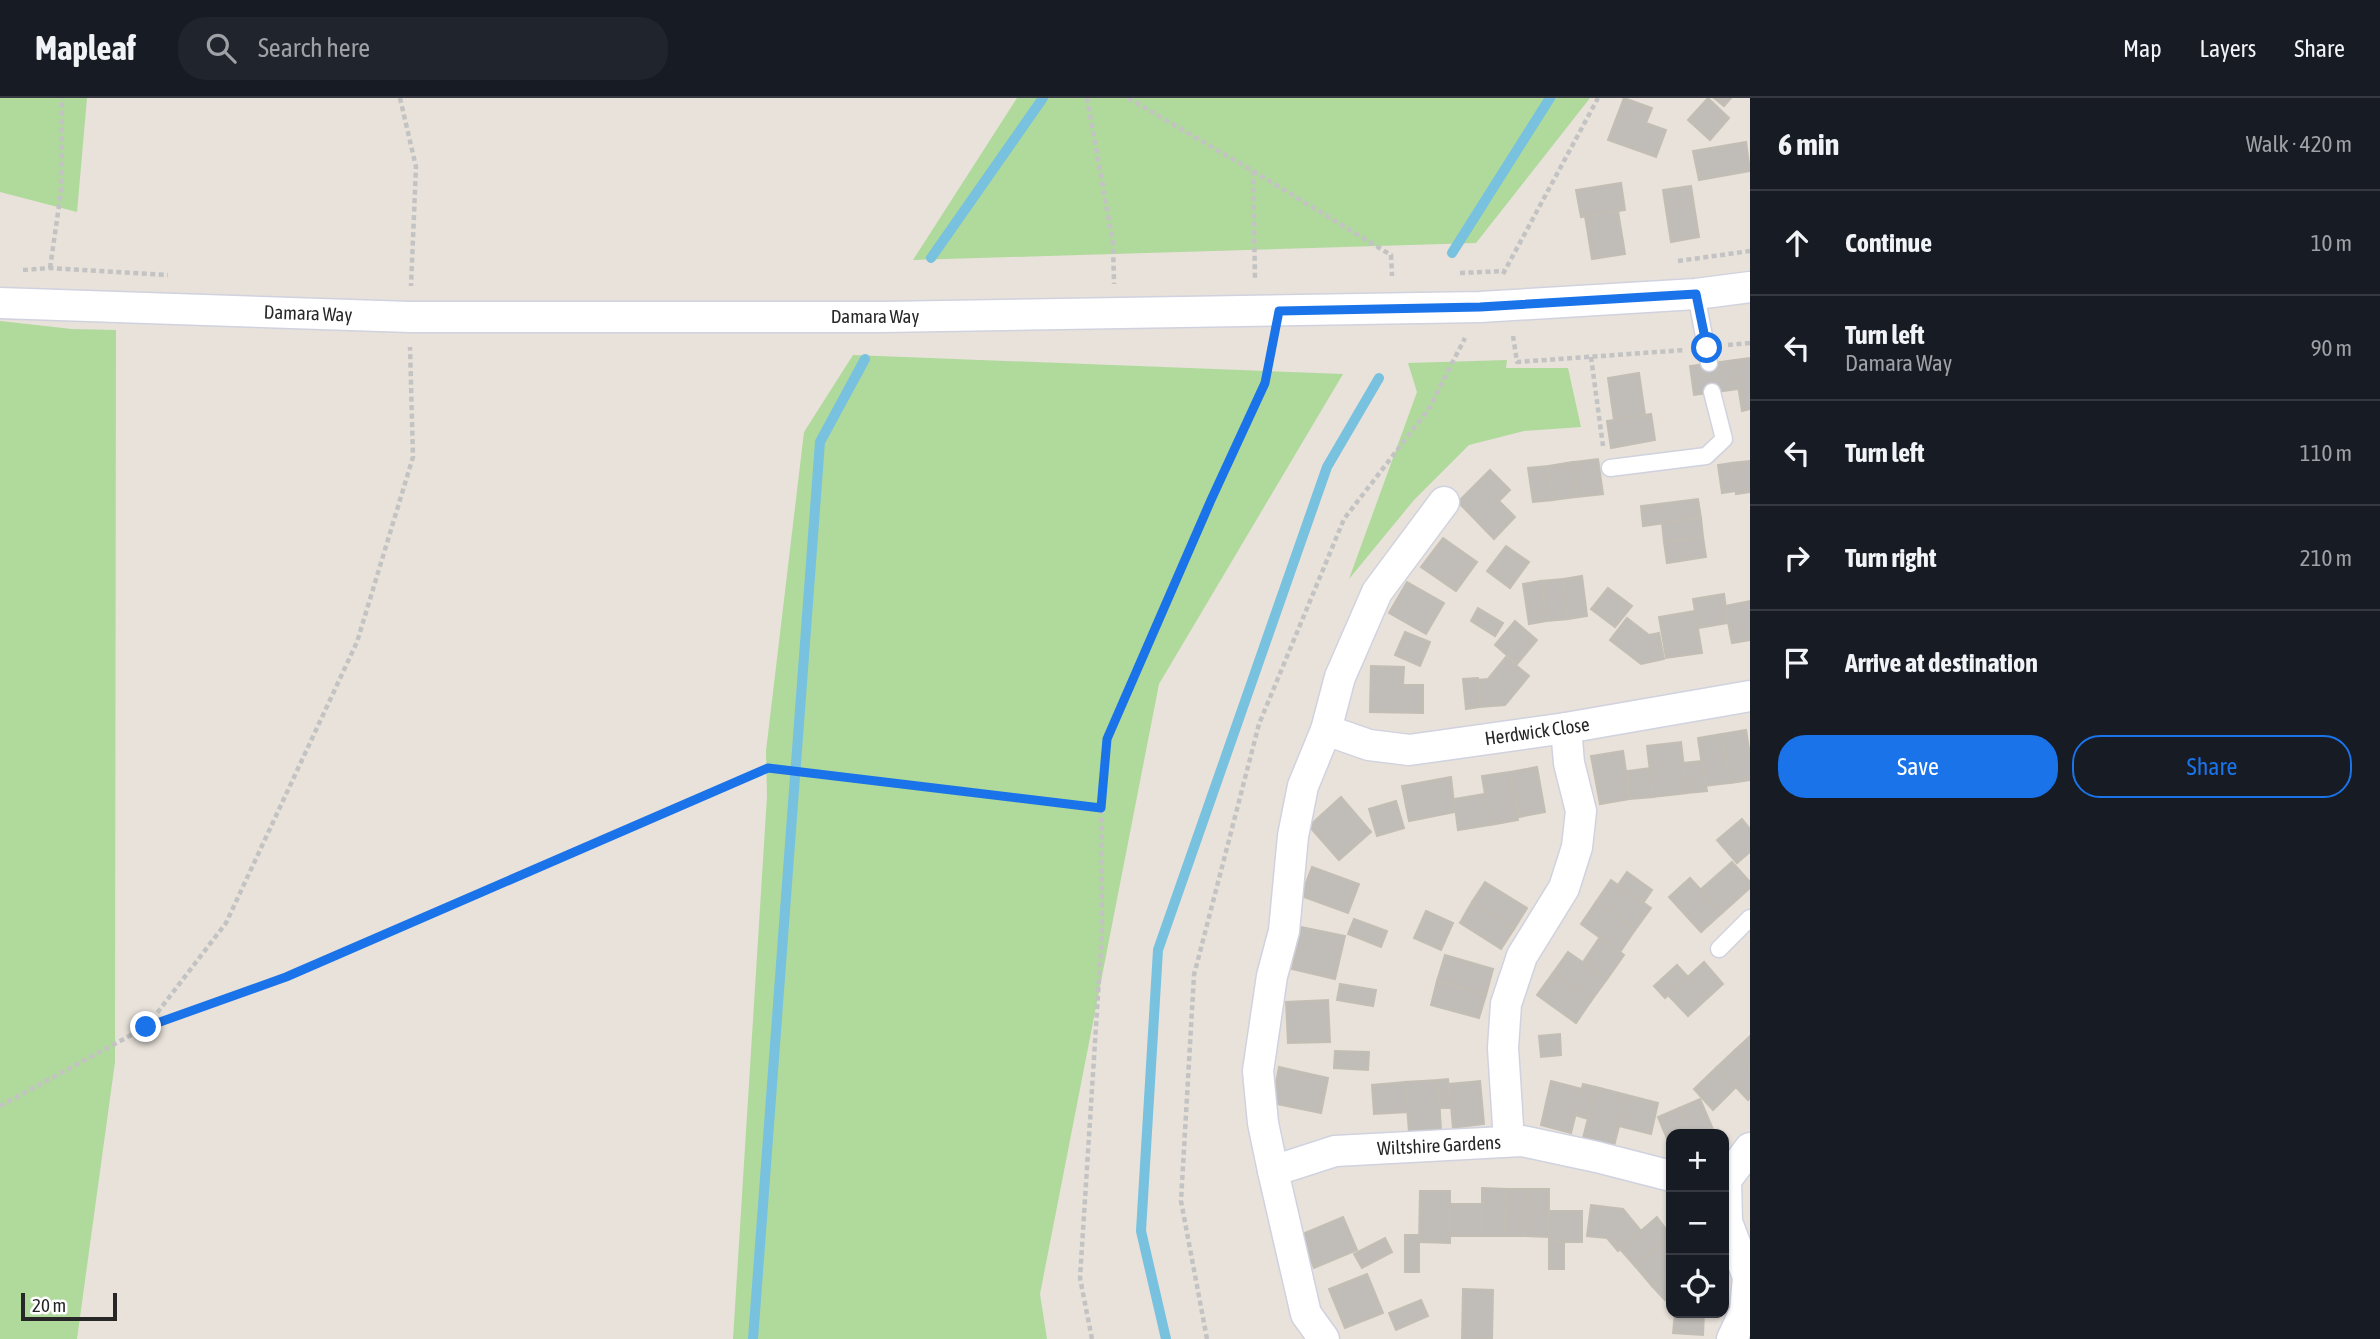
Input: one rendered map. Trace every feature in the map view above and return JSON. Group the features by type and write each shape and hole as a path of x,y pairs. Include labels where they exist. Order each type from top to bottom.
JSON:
{"street":[{"name":"Damara Way","path":"0,303 410,317 883,317 1480,307 1696,294 1750,287"},
{"path":"1324,1339 1306,1314 1293,1265 1263,1123 1258,1071 1272,976 1284,931 1293,836 1303,786 1326,730 1340,677 1377,592 1444,502"},
{"name":"Herdwick Close","path":"1326,730 1369,745 1409,750 1566,728 1750,695"},
{"path":"1509,1141 1503,1048 1506,1004 1522,956 1564,888 1577,847 1581,811 1569,763 1566,728"},
{"name":"Wiltshire Gardens","path":"1273,1171 1335,1151 1521,1141 1666,1175"},
{"path":"1725,1192 1726,1180 1750,1148"},
{"path":"1729,1227 1748,1277 1748,1311 1732,1339"}],"lane":[{"path":"1696,294 1709,363"},
{"path":"1610,468 1706,456 1724,439 1712,392"},
{"path":"1719,949 1750,918"}],"path":[{"path":"62,98 61,192 50,268 169,275"},
{"path":"146,1027 226,923 357,642 413,457 410,317 416,167 400,98"},
{"path":"1087,98 1113,243 1114,313"},
{"path":"1128,98 1391,256 1392,276"},
{"path":"1252,171 1255,279"},
{"path":"411,284 423,285"},
{"path":"1092,1339 1080,1278 1102,932 1101,808 1107,739 1265,383 1279,311"},
{"path":"1591,357 1603,446"},
{"path":"0,1106 146,1027 286,977 768,768 1101,808"}],"green space":[{"path":"0,98 87,98 77,212 0,192"},
{"path":"1017,98 1590,98 1476,243 913,260"},
{"path":"0,321 72,329 116,330 115,1062 77,1339 0,1339"},
{"path":"853,355 1343,374 1159,684 1040,1294 1047,1339 733,1339 767,796 766,751 804,432"},
{"path":"1507,360 1506,368 1568,368 1581,427 1524,431 1469,445 1414,500 1349,579 1417,392 1408,363"}],"building":[{"path":"1624,98 1652,108 1646,123 1666,130 1656,157 1608,140"},
{"path":"1708,98 1729,118 1710,140 1688,120"},
{"path":"1714,98 1731,98 1724,106"},
{"path":"1746,142 1750,171 1699,180 1693,151"},
{"path":"1621,183 1625,210 1581,217 1576,190"},
{"path":"1691,186 1699,237 1671,242 1663,190"},
{"path":"1618,211 1625,254 1592,259 1585,216"},
{"path":"1750,358 1750,409 1742,411 1734,360"},
{"path":"1734,360 1739,389 1694,395 1690,366"},
{"path":"1639,373 1645,415 1614,420 1608,378"},
{"path":"1651,414 1655,440 1611,448 1607,421"},
{"path":"1598,459 1603,494 1577,497 1573,462"},
{"path":"1750,461 1750,492 1736,494 1732,463"},
{"path":"1573,462 1577,497 1553,500 1548,466"},
{"path":"1732,463 1736,491 1722,493 1718,465"},
{"path":"1548,466 1553,500 1533,502 1528,468"},
{"path":"1490,470 1510,490 1499,501 1515,517 1494,539 1458,502"},
{"path":"1698,499 1701,518 1643,526 1641,506"},
{"path":"1701,518 1703,537 1664,542 1662,523"},
{"path":"1703,537 1706,557 1667,563 1664,542"},
{"path":"1443,538 1477,562 1456,591 1421,567"},
{"path":"1506,546 1529,562 1510,588 1487,571"},
{"path":"1582,576 1587,616 1568,619 1563,579"},
{"path":"1563,579 1568,619 1547,621 1541,581"},
{"path":"1541,581 1547,621 1529,624 1523,584"},
{"path":"1407,582 1444,603 1426,634 1389,613"},
{"path":"1608,588 1632,606 1615,627 1591,609"},
{"path":"1724,594 1728,623 1698,628 1693,599"},
{"path":"1750,601 1750,640 1732,643 1725,606"},
{"path":"1478,608 1503,623 1495,636 1471,621"},
{"path":"1695,611 1702,653 1666,658 1659,617"},
{"path":"1627,618 1649,635 1659,633 1664,659 1641,664 1610,640"},
{"path":"1515,621 1537,640 1517,664 1495,645"},
{"path":"1405,632 1430,642 1420,666 1395,655"},
{"path":"1506,657 1529,676 1505,705 1480,707 1477,680 1488,679"},
{"path":"1371,666 1404,667 1403,685 1423,685 1423,713 1370,712"},
{"path":"1478,678 1480,707 1466,709 1463,679"},
{"path":"1746,730 1750,780 1730,783 1722,734"},
{"path":"1722,734 1730,783 1705,786 1698,738"},
{"path":"1681,742 1687,793 1653,797 1647,746"},
{"path":"1623,751 1630,799 1600,804 1591,756"},
{"path":"1702,761 1707,791 1687,793 1683,763"},
{"path":"1537,767 1545,812 1519,817 1510,772"},
{"path":"1650,768 1653,797 1630,799 1627,771"},
{"path":"1510,772 1518,820 1490,825 1482,776"},
{"path":"1451,777 1455,812 1409,821 1402,786"},
{"path":"1485,794 1490,825 1458,830 1454,799"},
{"path":"1341,797 1371,832 1339,860 1309,826"},
{"path":"1396,801 1404,828 1377,836 1369,809"},
{"path":"1742,819 1750,829 1750,852 1737,863 1717,840"},
{"path":"1732,862 1750,882 1750,888 1722,913 1701,889"},
{"path":"1312,867 1359,884 1348,913 1301,896"},
{"path":"1627,872 1652,890 1643,903 1618,885"},
{"path":"1690,878 1722,913 1701,932 1669,897"},
{"path":"1611,880 1651,908 1635,930 1596,902"},
{"path":"1485,882 1527,908 1514,929 1472,902"},
{"path":"1472,902 1514,929 1501,949 1460,923"},
{"path":"1596,902 1635,930 1620,952 1581,924"},
{"path":"1426,911 1453,923 1441,950 1414,938"},
{"path":"1354,919 1387,931 1381,947 1348,934"},
{"path":"1301,927 1345,936 1335,979 1292,969"},
{"path":"1600,937 1624,955 1607,979 1583,962"},
{"path":"1568,952 1607,979 1591,1001 1553,973"},
{"path":"1445,955 1493,969 1486,995 1437,981"},
{"path":"1704,962 1723,984 1688,1016 1668,995"},
{"path":"1677,965 1688,977 1665,998 1654,986"},
{"path":"1553,973 1591,1001 1576,1023 1537,995"},
{"path":"1437,981 1486,995 1479,1018 1431,1005"},
{"path":"1340,984 1376,990 1373,1006 1337,1000"},
{"path":"1328,1000 1330,1042 1288,1043 1286,1002"},
{"path":"1560,1034 1561,1055 1541,1057 1539,1036"},
{"path":"1750,1036 1750,1066 1735,1050"},
{"path":"1735,1050 1750,1066 1748,1100 1717,1067"},
{"path":"1335,1051 1369,1052 1368,1070 1334,1068"},
{"path":"1279,1067 1328,1078 1321,1113 1272,1103"},
{"path":"1717,1067 1736,1087 1713,1110 1694,1089"},
{"path":"1448,1079 1451,1108 1440,1108 1438,1080"},
{"path":"1438,1080 1441,1130 1409,1132 1405,1082"},
{"path":"1480,1081 1484,1124 1453,1128 1449,1084"},
{"path":"1551,1081 1582,1089 1571,1133 1541,1125"},
{"path":"1405,1082 1408,1112 1374,1114 1372,1085"},
{"path":"1583,1084 1596,1087 1588,1119 1575,1115"},
{"path":"1596,1087 1627,1095 1614,1146 1583,1138"},
{"path":"1627,1095 1658,1103 1651,1134 1619,1126"},
{"path":"1700,1099 1713,1129 1688,1129 1679,1108"},
{"path":"1679,1108 1688,1129 1666,1129 1666,1136 1658,1117"},
{"path":"1482,1188 1506,1189 1505,1236 1482,1236"},
{"path":"1506,1189 1526,1189 1525,1236 1505,1236"},
{"path":"1526,1189 1549,1189 1549,1237 1525,1236"},
{"path":"1420,1191 1450,1191 1450,1243 1419,1242"},
{"path":"1450,1204 1482,1204 1482,1236 1450,1236"},
{"path":"1591,1205 1623,1209 1641,1231 1618,1251 1607,1238 1587,1236"},
{"path":"1549,1211 1582,1211 1582,1242 1549,1242"},
{"path":"1343,1217 1357,1250 1314,1268 1300,1235"},
{"path":"1657,1217 1666,1229 1666,1240 1635,1266 1620,1249"},
{"path":"1405,1235 1419,1235 1419,1272 1405,1272"},
{"path":"1385,1238 1392,1252 1362,1268 1354,1254"},
{"path":"1666,1240 1666,1273 1652,1286 1635,1266"},
{"path":"1549,1242 1564,1242 1564,1269 1549,1269"},
{"path":"1666,1273 1666,1299 1665,1300 1652,1286"},
{"path":"1367,1274 1383,1313 1345,1328 1329,1289"},
{"path":"1463,1289 1493,1290 1492,1339 1462,1339"},
{"path":"1421,1300 1428,1316 1396,1330 1389,1313"},
{"path":"1674,1318 1704,1318 1703,1335 1673,1333"}],"waterway":[{"path":"931,258 1043,98"},
{"path":"1452,253 1550,98"},
{"path":"753,1339 820,442 865,359"},
{"path":"1166,1339 1141,1231 1158,950 1327,467 1379,378"}],"route":[{"path":"146,1027 286,977 768,768 1101,808 1107,739 1265,383 1279,311 1480,307 1696,294 1707,348"}]}
